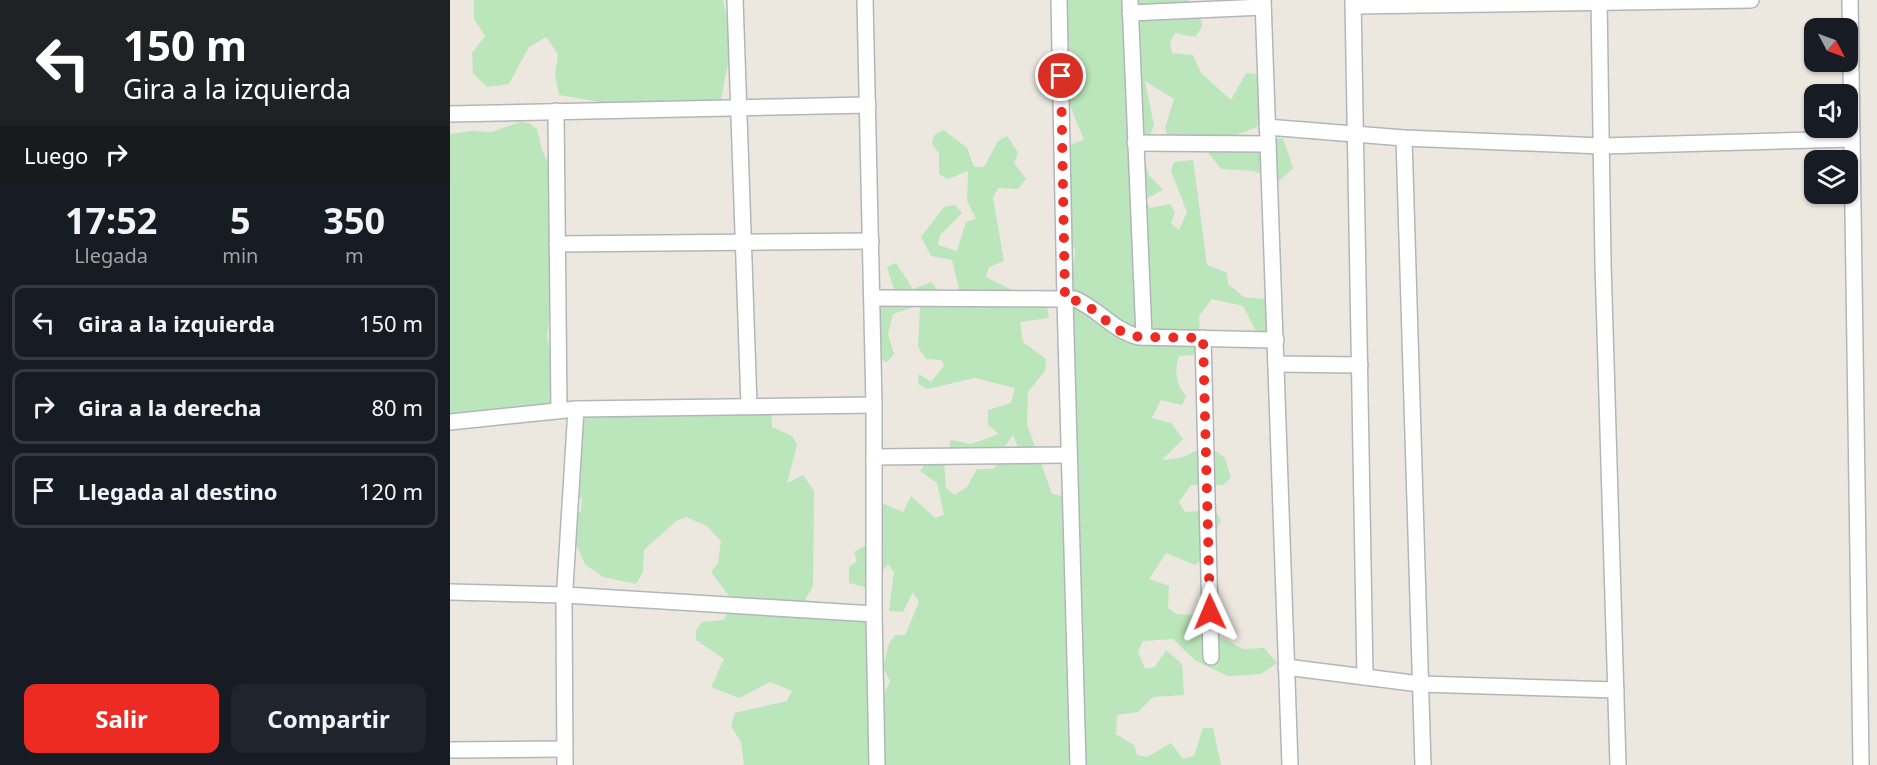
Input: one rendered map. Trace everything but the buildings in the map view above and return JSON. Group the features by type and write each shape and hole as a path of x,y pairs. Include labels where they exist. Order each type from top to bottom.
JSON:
{"street":[{"path":"735,0 749,406"},
{"path":"865,0 874,405 877,765"},
{"path":"1059,0 1078,765"},
{"path":"1365,677 1353,3 1751,0"},
{"path":"1850,0 1861,765"},
{"path":"1599,1 1603,263 1618,765"},
{"path":"1144,337 1130,6 1263,3 1290,765"},
{"path":"450,114 868,105"},
{"path":"556,111 559,410"},
{"path":"1268,127 1404,138 1602,146 1852,139"},
{"path":"1404,138 1423,765"},
{"path":"1135,143 1268,144"},
{"path":"557,244 870,242"},
{"path":"872,298 1076,299 1088,305 1118,330 1144,337 1276,340"},
{"path":"1203,338 1211,657"},
{"path":"1276,364 1360,365"},
{"path":"450,422 576,409 874,405"},
{"path":"564,765 565,595 576,409"},
{"path":"874,457 1069,455"},
{"path":"450,592 565,595 874,614"},
{"path":"1286,667 1420,684 1616,690"},
{"path":"450,750 564,749"}],"green space":[{"path":"474,0 723,0 732,42 720,105 683,101 642,108 622,102 600,102 559,95 555,75 558,54 546,37 529,47 509,84 487,87 473,73 472,53 485,36 474,19"},
{"path":"1057,0 1189,0 1187,3 1201,17 1202,27 1195,37 1175,33 1170,42 1172,53 1193,55 1201,73 1231,100 1246,73 1256,74 1262,100 1260,120 1257,127 1236,135 1233,145 1283,138 1293,168 1278,182 1254,171 1221,169 1203,146 1170,147 1165,128 1174,99 1145,81 1154,125 1143,155 1149,175 1163,190 1144,200 1150,208 1170,204 1175,213 1171,223 1179,230 1187,212 1171,171 1174,162 1193,160 1207,265 1227,273 1228,284 1244,297 1265,299 1276,328 1268,335 1257,333 1243,306 1212,299 1199,316 1201,347 1193,355 1179,356 1177,361 1178,382 1186,396 1182,405 1161,400 1152,418 1171,423 1183,439 1162,460 1181,458 1208,445 1225,458 1231,478 1223,485 1191,485 1179,502 1185,512 1215,510 1221,520 1217,529 1207,528 1200,536 1204,556 1195,565 1166,553 1149,579 1169,586 1168,608 1176,614 1193,615 1207,630 1243,649 1264,648 1277,663 1261,674 1228,676 1196,661 1173,639 1143,641 1138,651 1145,669 1155,667 1166,650 1182,664 1184,695 1153,697 1138,712 1117,715 1116,734 1134,745 1137,755 1147,757 1171,743 1183,759 1194,756 1203,728 1213,728 1221,765 744,765 741,742 731,726 735,713 787,701 792,691 770,682 739,698 711,687 724,659 696,640 696,630 702,622 724,620 732,600 711,572 718,563 721,541 707,526 686,517 676,521 644,550 643,572 636,584 603,577 585,564 568,525 581,511 582,498 572,495 579,424 588,413 771,407 772,427 792,436 797,445 787,483 803,475 814,491 813,586 805,600 868,609 879,706 890,681 883,667 889,644 895,635 905,635 919,602 913,592 903,612 889,611 894,572 888,564 869,588 849,583 849,567 857,561 854,552 871,542 882,523 875,509 884,504 903,512 911,496 935,518 944,515 937,483 920,471 931,455 944,461 946,488 955,495 967,487 977,469 993,469 1003,457 1015,464 1022,458 1013,435 1004,448 979,458 949,446 951,440 971,444 999,434 988,425 988,410 1011,403 1015,388 975,378 927,389 918,384 919,374 931,382 944,366 942,360 926,359 918,347 920,305 893,314 888,334 894,354 887,362 877,358 879,305 896,296 887,267 896,263 913,289 931,282 944,297 954,299 959,289 952,260 931,256 921,237 944,207 955,205 962,213 940,235 938,245 957,251 966,222 976,219 967,201 968,171 948,179 939,174 939,153 932,144 934,135 944,130 967,148 974,167 984,167 998,141 1007,136 1018,152 1014,163 1026,179 1018,189 998,188 993,198 1004,261 989,267 986,277 1010,289 1011,299 1039,303 1047,308 1049,318 1020,322 1023,342 1046,359 1045,371 1028,392 1027,424 1052,494 1062,496 1070,489 1062,381 1075,251 1064,222 1070,145 1084,140 1066,96 1067,84 1084,82 1062,56 1054,41 1052,24"},
{"path":"520,122 529,123 537,129 542,150 551,169 548,200 550,232 557,263 547,336 553,367 551,409 450,417 450,134 471,131 492,132"}],"route":[{"path":"1061,76 1065,299 1076,299 1088,305 1118,330 1130,335 1203,338 1210,612"}]}
